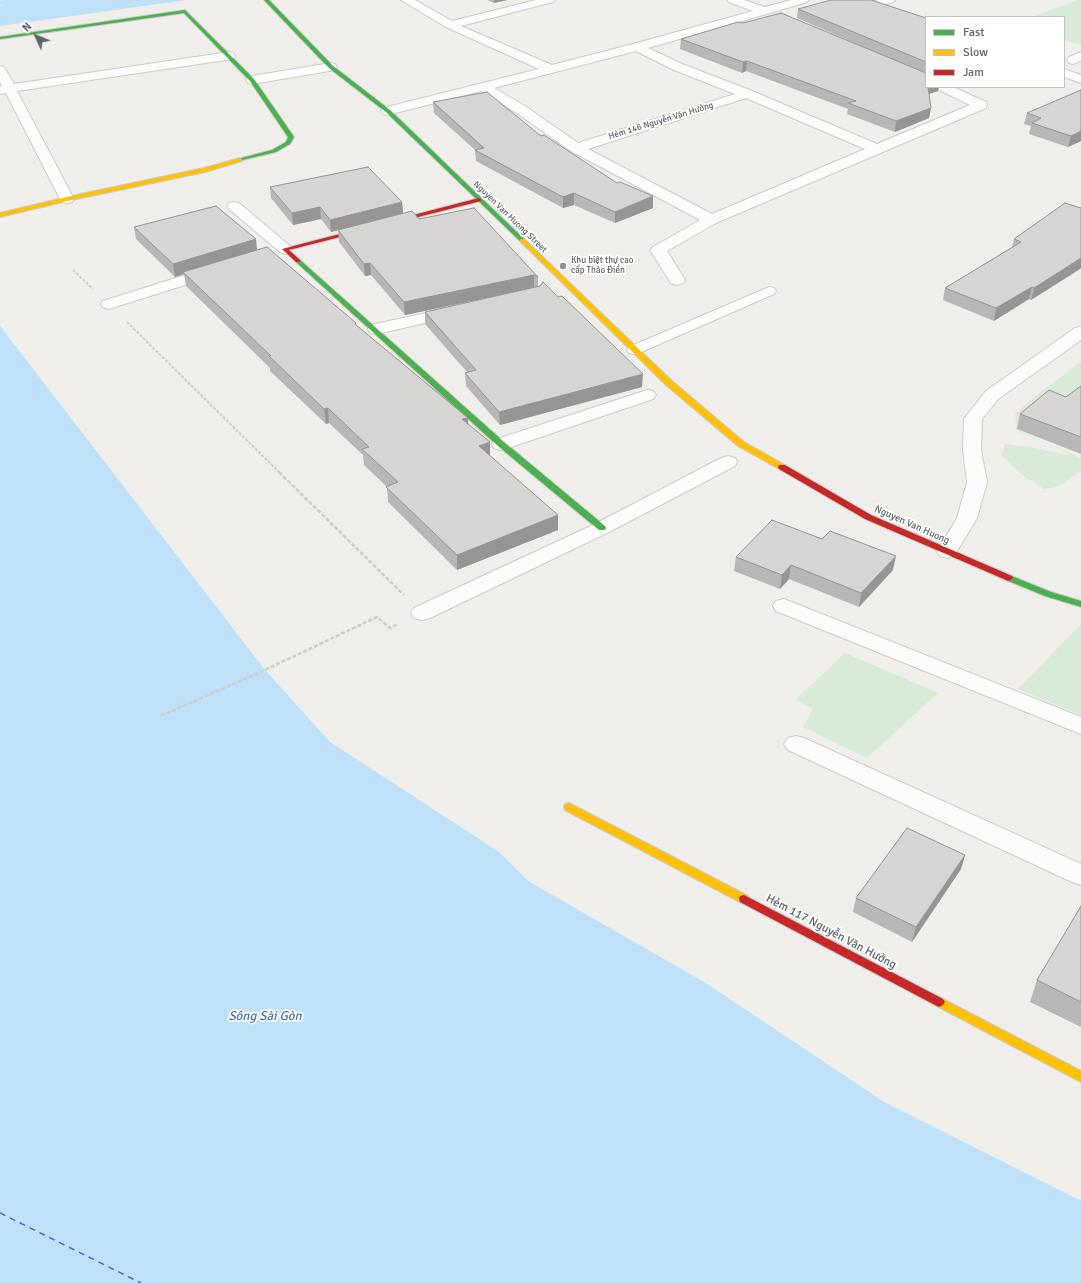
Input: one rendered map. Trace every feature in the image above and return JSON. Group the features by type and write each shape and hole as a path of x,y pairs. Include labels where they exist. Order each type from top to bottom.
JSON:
{"street":[{"name":"Nguyen Van Huong Street","path":"266,0 331,67 388,111 669,383 744,445"},
{"path":"407,0 450,25 550,69"},
{"path":"450,25 549,0"},
{"path":"733,0 784,19"},
{"path":"388,111 637,47 763,10 803,0"},
{"path":"889,0 866,4 892,13"},
{"path":"0,38 185,11 252,80 291,137 288,143 274,151 205,170 67,199 0,215"},
{"path":"637,47 678,67 747,94 876,149"},
{"path":"5,89 229,56"},
{"path":"252,80 331,67"},
{"path":"0,70 5,89 67,199"},
{"path":"1065,73 1081,79"},
{"path":"482,86 520,109 576,148 711,220"},
{"path":"677,280 658,250 711,220 981,105 945,88"},
{"name":"Hẻm 146 Nguyễn Văn Hưởng","path":"576,148 747,94"},
{"path":"265,255 479,200"},
{"path":"234,206 286,249 376,329 501,444 602,528"},
{"path":"109,304 229,266"},
{"path":"376,329 474,308"},
{"path":"947,552 967,518 977,482 972,450 973,419 992,395 1081,332"},
{"path":"501,444 648,395"},
{"name":"Nguyen Van Huong","path":"744,445 868,516 947,552 1048,594 1081,604"},
{"path":"422,613 602,528 728,462"},
{"path":"784,606 1081,726"},
{"path":"796,744 1081,875"},
{"name":"Hẻm 117 Nguyễn Văn Hưởng","path":"569,808 1081,1077"}],"lane":[{"path":"634,350 769,291"}],"path":[{"path":"74,270 422,613"},
{"path":"160,716 265,670 377,617"}],"green space":[{"path":"1081,0 1081,45 1065,40 1065,16 1035,16"},
{"path":"1081,362 1081,415 1046,404 1016,429 1081,458 1081,470 1060,486 1044,489 1021,474 1002,456 1005,444 1031,447 1071,456 1058,448 1016,430 1015,414 1039,393"},
{"path":"1081,624 1081,715 1018,689"},
{"path":"845,653 938,693 867,758 803,727 813,709 795,700"}],"water":[{"path":"187,0 0,26 0,1"},
{"name":"Sông Sài Gòn","path":"0,326 265,670 330,742 499,852 528,881 704,982 884,1102 1081,1201 1081,1283 0,1283"}],"building":[{"path":"831,0 871,0 925,18 925,62 798,9"},
{"path":"781,13 925,73 925,88 928,88 931,108 896,121 848,103 856,101 747,61 743,62 681,39 738,22 743,23"},
{"path":"1081,90 1081,131 1071,136 1032,123 1041,118 1027,113"},
{"path":"487,92 541,136 544,135 617,183 620,182 653,196 615,212 574,193 563,197 475,150 484,148 433,102"},
{"path":"368,167 402,202 330,220 320,207 292,213 270,187"},
{"path":"1065,203 1081,208 1081,258 1034,288 1032,287 996,308 945,288 1021,242 1014,239"},
{"path":"216,206 256,239 173,264 134,227"},
{"path":"474,208 538,277 534,275 404,302 370,263 364,264 338,230 412,211 419,219"},
{"path":"267,247 356,323 355,324 468,418 462,419 490,442 479,446 558,515 457,555 386,487 398,482 362,449 369,447 328,408 324,409 183,272"},
{"path":"543,282 558,297 562,296 643,374 499,412 465,373 476,370 425,312 540,286"},
{"path":"1081,386 1081,437 1020,414 1049,390 1066,397"},
{"path":"772,520 822,539 830,531 896,556 861,593 791,565 782,575 736,557"},
{"path":"907,828 965,855 916,927 856,898"},
{"path":"1081,906 1081,1002 1037,980"}],"ferry route":[{"path":"0,1213 141,1283"}],"traffic: fast":[{"path":"266,0 331,67 388,111 522,240"},
{"path":"0,38 185,11 252,80 291,137 288,143 274,151 240,160"},
{"path":"298,261 501,444 602,528"},
{"path":"1009,578 1048,594 1081,604"}],"traffic: slow":[{"path":"0,215 67,199 205,170 240,160"},
{"path":"522,240 669,383 741,444 782,467"},
{"path":"569,807 744,899"},
{"path":"939,1002 1081,1077"}],"traffic: jam":[{"path":"298,261 285,249 479,200"},
{"path":"782,467 868,517 1009,578"},
{"path":"744,899 939,1002"}],"place":[{"name":"Khu biệt thự cao cấp Thảo Điền","path":"563,266"}]}
